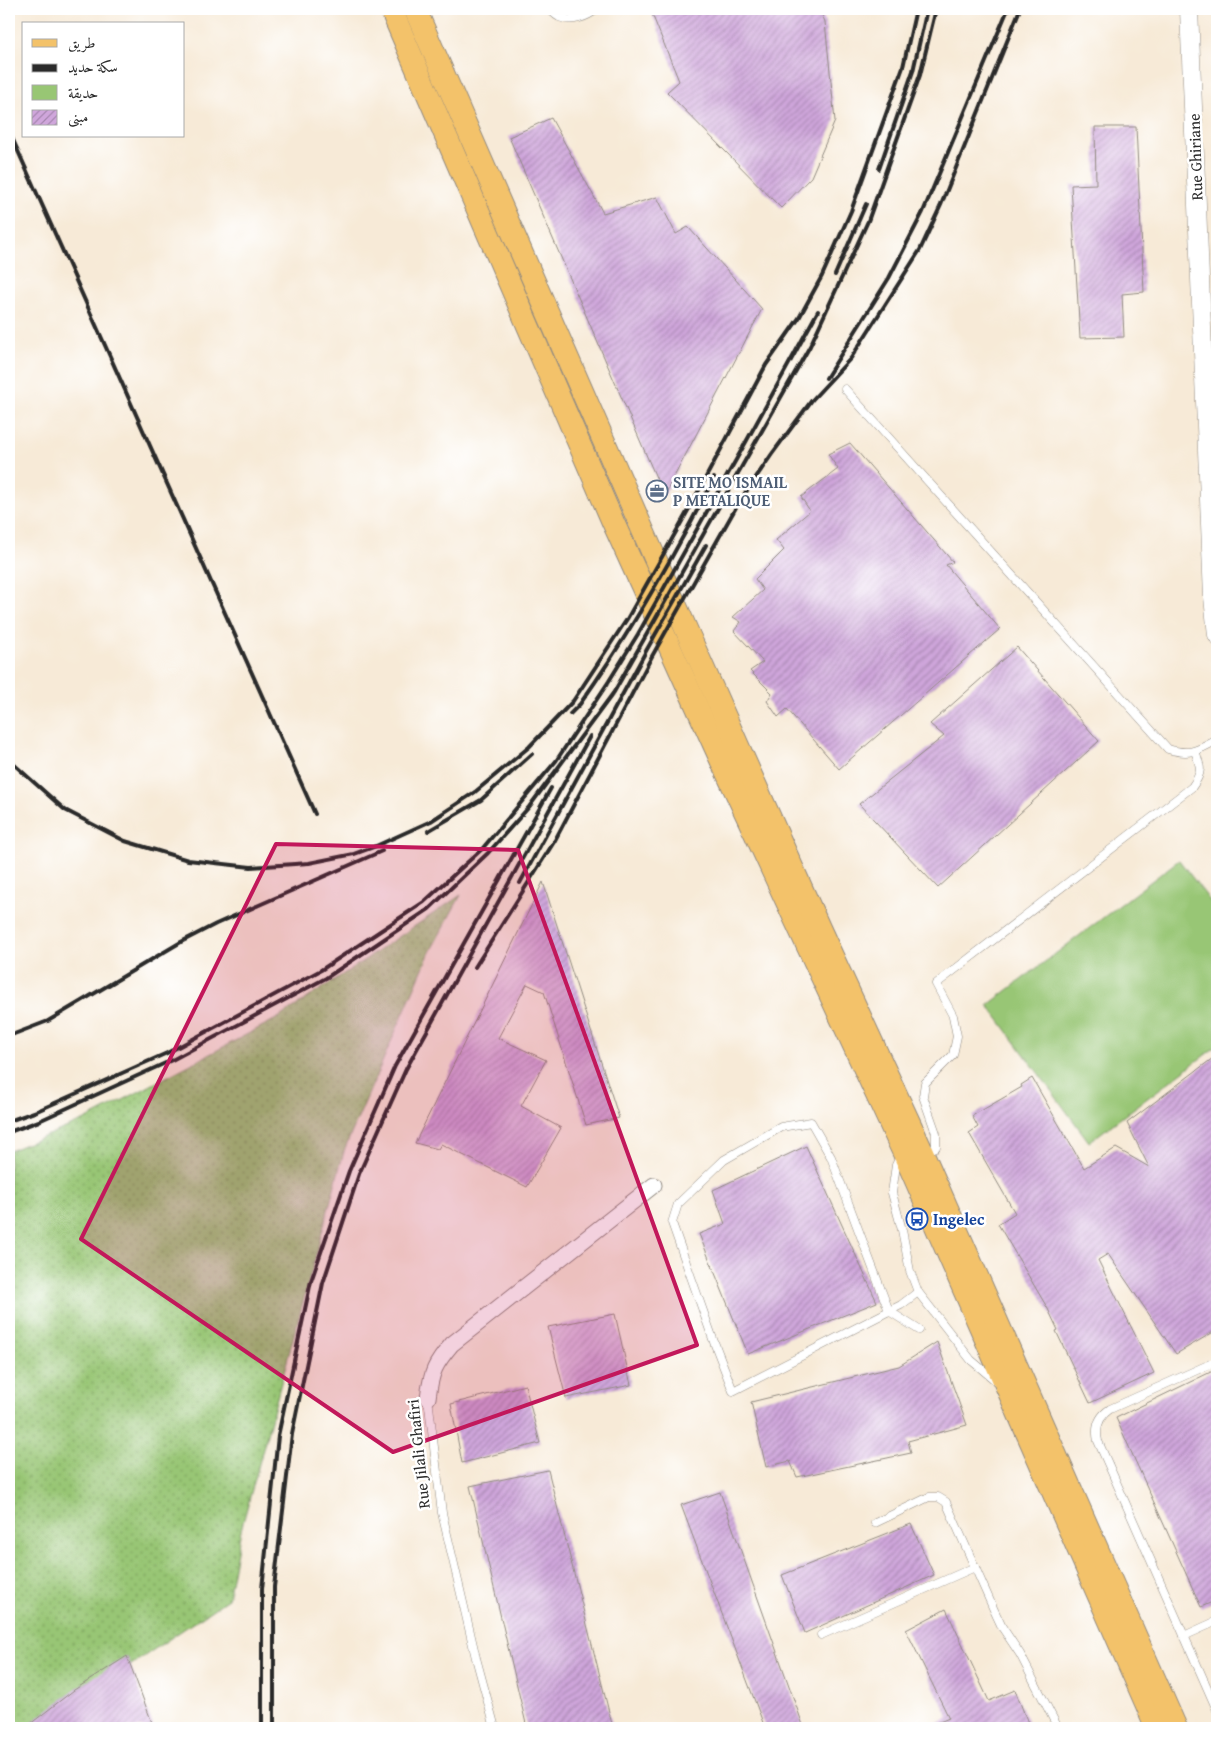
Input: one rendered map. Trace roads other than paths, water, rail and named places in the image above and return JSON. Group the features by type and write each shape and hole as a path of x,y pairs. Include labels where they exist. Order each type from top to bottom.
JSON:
{"main road":[{"path":"390,9 613,522 727,771 913,1152 1176,1728"},
{"path":"415,9 823,937 913,1152 1008,1391 1157,1728"}],"street":[{"name":"Rue Ghiriane","path":"1189,9 1214,507 1217,634"},
{"name":"Rue Jilali Ghafiri","path":"428,1398 430,1379 436,1362 452,1344 654,1185"}],"lane":[{"path":"549,9 558,17 570,19 581,18 597,9"},
{"path":"844,389 1168,749 1182,753 1195,751 1217,740"},
{"path":"1008,1391 971,1360 918,1292 910,1271 892,1193 896,1165 913,1152 936,1147 936,1133 923,1096 925,1083 953,1055 957,1036 953,1016 936,984 1192,787 1198,778 1201,768 1195,751"},
{"path":"918,1292 901,1305 889,1311 734,1390 714,1342 672,1223 678,1204 724,1160 780,1127 811,1122 831,1157 889,1311 919,1330"},
{"path":"1217,1360 1110,1409 1100,1418 1096,1429 1098,1441 1217,1710"},
{"name":"Rue Jilali Ghafiri","path":"428,1398 442,1513 476,1658 495,1728"},
{"path":"875,1523 929,1497 938,1497 946,1502 1002,1627 1020,1654 1058,1728"},
{"path":"821,1636 975,1567"},
{"path":"1184,1636 1217,1621"}],"railway":[{"path":"9,760 65,810 125,841 188,860 251,867 309,863 354,854 431,821 475,792 529,747 573,701 627,619 766,365 799,318 822,276 851,211 903,67 916,9"},
{"path":"879,169 913,71 927,9"},
{"path":"9,1132 39,1121 172,1060 326,978 429,909 488,853 529,807 614,692 810,346 868,221 920,75 936,9"},
{"path":"826,378 889,278 923,212 1008,9"},
{"path":"475,967 554,842 651,658 739,502 812,400 851,358 920,250 941,205 1020,9"},
{"path":"9,131 315,814"},
{"path":"835,275 866,204"},
{"path":"9,1121 37,1111 167,1053 321,970 424,902 482,849 556,761 609,681 638,634 818,311"},
{"path":"570,714 580,704 599,677 634,621 714,478"},
{"path":"520,883 706,545"},
{"path":"274,1728 274,1587 292,1434 323,1283 359,1174 406,1069 590,736"},
{"path":"428,831 481,800 532,754"},
{"path":"262,1728 262,1589 278,1436 311,1281 349,1171 395,1066 551,788"},
{"path":"9,1036 48,1021 181,942 216,924 382,851"}],"place":[{"name":"SITE MO ISMAIL P METALIQUE","path":"657,491"},
{"name":"Ingelec","path":"917,1219"}]}
